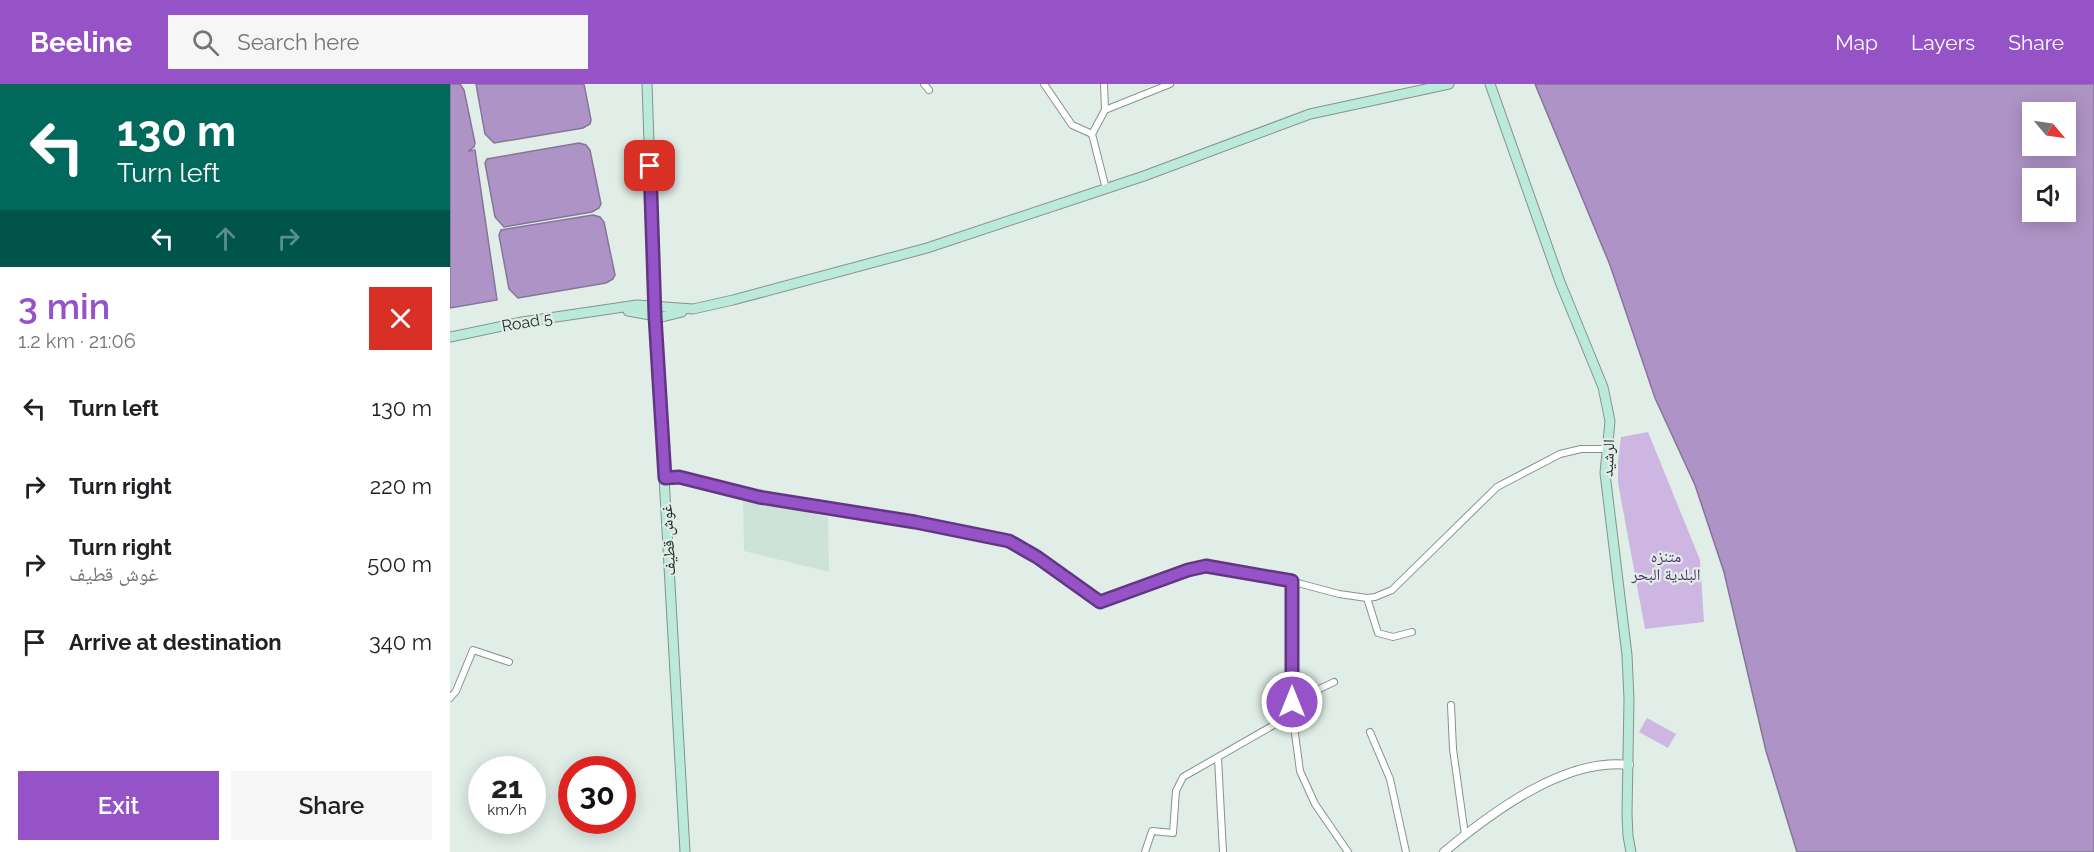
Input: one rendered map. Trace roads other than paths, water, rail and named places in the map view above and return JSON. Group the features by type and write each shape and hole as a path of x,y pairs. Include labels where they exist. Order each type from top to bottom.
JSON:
{"main road":[{"name":"غوش قطيف","path":"647,84 655,316 685,852"},
{"path":"604,311 634,310 662,317 927,248 1106,189 1310,114 1449,84"},
{"name":"الرشيد","path":"1490,84 1560,282 1602,387 1610,421 1605,473 1628,655 1627,814 1631,852"},
{"path":"604,311 637,305 693,309"},
{"name":"Road 5","path":"450,336 522,322 604,311"}],"street":[{"path":"924,84 930,90"},
{"path":"1044,84 1071,125 1092,134"},
{"path":"1104,84 1106,110 1092,134 1106,189"},
{"path":"1106,110 1170,84"},
{"path":"665,478 679,477 759,497 915,522 1009,541 1037,557 1100,602 1188,570 1206,566 1292,581 1339,594 1367,598 1392,590 1497,487 1560,454 1581,449 1608,449"},
{"path":"1292,581 1292,711 1300,771 1316,804 1348,852"},
{"path":"1367,598 1378,633 1393,637 1412,632"},
{"path":"450,698 473,650 509,662"},
{"path":"1292,702 1334,682"},
{"path":"1451,705 1453,749 1464,835"},
{"path":"1145,852 1152,831 1173,833 1176,791 1179,783 1191,771 1272,726 1292,711"},
{"path":"1370,732 1390,779 1406,852"},
{"path":"1218,758 1223,852"},
{"path":"1444,852 1464,835 1514,802 1561,776 1609,764 1629,765"}],"park label":[{"name":"متنزه البلدية البحر","path":"1666,565"}]}
